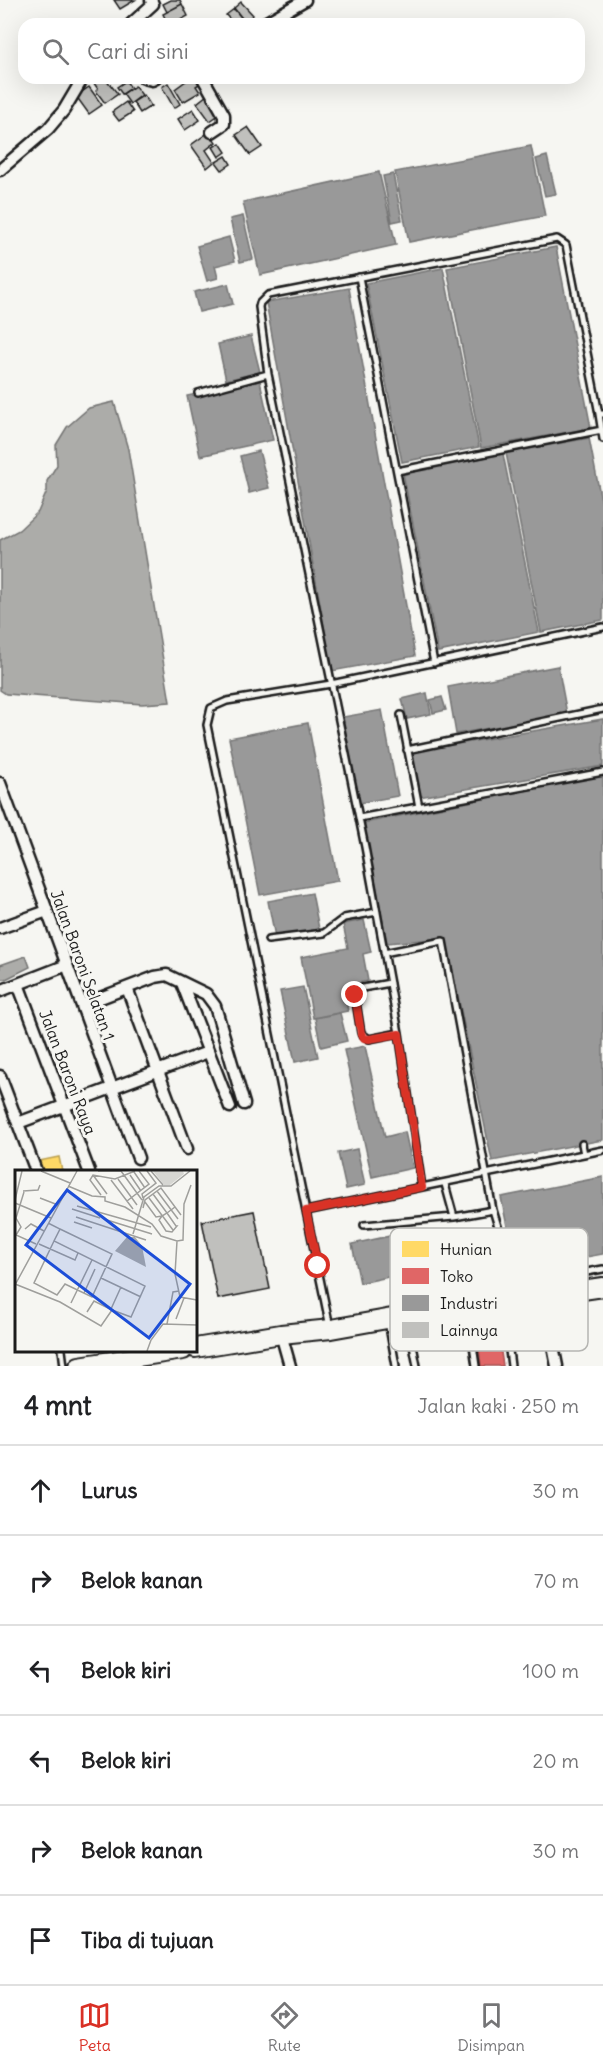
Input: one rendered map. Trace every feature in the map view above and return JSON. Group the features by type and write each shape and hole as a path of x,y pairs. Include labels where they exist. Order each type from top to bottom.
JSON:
{"main road":[{"path":"588,1289 603,1287"},
{"path":"196,1347 390,1319"},
{"path":"89,1365 151,1361 178,1351"}],"street":[{"path":"138,18 153,4 151,0"},
{"path":"274,18 305,0"},
{"path":"0,170 48,129 64,110 79,84"},
{"path":"206,84 224,115 224,124 212,132"},
{"name":"Jalan Baroni Selatan 1","path":"0,783 2,795 138,1158"},
{"path":"0,928 47,911"},
{"path":"0,991 67,965"},
{"path":"82,1005 155,977 167,975 206,994 215,1006 244,1104"},
{"path":"182,983 230,1107"},
{"name":"Jalan Baroni Raya","path":"18,984 89,1170"},
{"path":"127,988 187,1149"},
{"path":"18,1123 208,1052"},
{"path":"0,1076 36,1170"},
{"path":"281,1334 290,1366"},
{"path":"554,1351 557,1366"}],"lane":[{"path":"422,1187 399,1034 377,912 268,374 259,307 263,298 268,295 554,239 561,240 566,245 601,414 603,439"},
{"path":"359,277 434,663"},
{"path":"198,393 268,374"},
{"path":"397,471 602,430"},
{"path":"331,1329 207,725 211,708 227,701 331,684 603,627"},
{"path":"408,750 603,709"},
{"path":"401,715 419,807"},
{"path":"359,818 603,772"},
{"path":"268,940 324,933 344,918 377,912"},
{"path":"384,952 443,940 493,1210 498,1228"},
{"path":"390,983 357,989 355,995 361,1033 364,1038 369,1039 399,1034"},
{"path":"582,1144 584,1154"},
{"path":"306,1211 603,1150"},
{"path":"445,1184 454,1217"},
{"path":"364,1225 454,1217 493,1210"},
{"path":"588,1272 603,1269"},
{"path":"387,1319 390,1335"},
{"path":"62,1351 64,1366"},
{"path":"393,1351 396,1366"},
{"path":"414,1351 417,1366"},
{"path":"474,1351 476,1366"},
{"path":"509,1351 511,1366"}],"shaded area":[{"path":"114,402 128,449 170,702 142,704 6,694 0,690 0,540 19,530 38,512 47,491 47,481 57,465 56,445 67,427 89,408"},
{"path":"26,956 30,967 6,979 0,979 0,965"}],"building: Hunian":[{"path":"59,1157 62,1170 41,1170 39,1161"}],"building: Toko":[{"path":"479,1351 501,1351 503,1366 481,1366"}],"building: Industri":[{"path":"531,146 545,216 409,242 395,172"},
{"path":"547,156 556,194 545,196 536,159"},
{"path":"379,172 396,245 260,275 243,202"},
{"path":"393,174 402,220 392,222 383,176"},
{"path":"243,216 253,259 240,262 230,219"},
{"path":"229,237 235,261 215,266 218,278 207,281 197,246"},
{"path":"556,247 591,428 481,448 447,268"},
{"path":"443,268 479,447 402,462 366,283"},
{"path":"228,284 233,304 199,312 194,292"},
{"path":"349,288 415,656 332,671 266,302"},
{"path":"251,336 260,372 226,380 218,344"},
{"path":"260,381 273,440 200,456 187,396"},
{"path":"589,438 603,510 603,620 541,632 506,453"},
{"path":"259,451 269,488 249,493 240,456"},
{"path":"503,454 539,632 438,652 403,473"},
{"path":"558,666 567,714 456,734 448,687"},
{"path":"427,693 431,714 407,719 402,699"},
{"path":"442,697 446,710 433,713 430,700"},
{"path":"382,710 398,796 359,803 343,717"},
{"path":"603,719 603,766 419,797 411,752"},
{"path":"308,723 338,881 260,895 229,738"},
{"path":"603,775 603,1140 492,1161 446,938 387,943 364,823"},
{"path":"312,893 319,929 275,937 268,901"},
{"path":"364,920 371,952 363,954 368,981 343,986 348,1011 313,1018 301,957 348,948 343,924"},
{"path":"303,987 318,1057 295,1062 280,991"},
{"path":"340,1013 347,1041 321,1047 315,1018"},
{"path":"365,1046 385,1137 405,1132 413,1168 372,1177 344,1050"},
{"path":"357,1149 365,1185 346,1189 338,1153"},
{"path":"603,1177 603,1254 588,1257 588,1228 507,1228 501,1197"},
{"path":"390,1236 390,1277 360,1283 352,1244"}],"building: Lainnya":[{"path":"114,0 135,0 120,9"},
{"path":"171,0 180,0 182,4 167,12 163,4"},
{"path":"241,2 253,15 250,18 242,18 234,8"},
{"path":"182,4 188,16 165,18 163,14"},
{"path":"234,9 242,18 229,18 226,15"},
{"path":"94,84 110,84 118,94 105,103 96,91 98,89"},
{"path":"128,84 131,88 122,94 117,87"},
{"path":"169,84 180,104 174,108 162,87"},
{"path":"182,84 199,84 196,86 200,92 183,102 175,89"},
{"path":"135,86 142,95 130,104 123,94"},
{"path":"89,87 102,105 89,114 76,96"},
{"path":"144,95 151,106 140,113 133,102"},
{"path":"207,95 220,114 210,121 197,103"},
{"path":"126,102 133,112 119,121 112,112"},
{"path":"193,109 200,120 185,130 178,119"},
{"path":"248,127 262,147 250,155 236,135"},
{"path":"209,132 216,142 206,150 214,162 207,168 191,145"},
{"path":"220,143 226,152 219,157 213,147"},
{"path":"226,156 231,164 222,170 216,162"},
{"path":"254,1211 270,1289 218,1299 202,1221"}],"route":[{"path":"318,1266 306,1211 422,1187 399,1034 364,1038 361,1033 355,995"}]}
